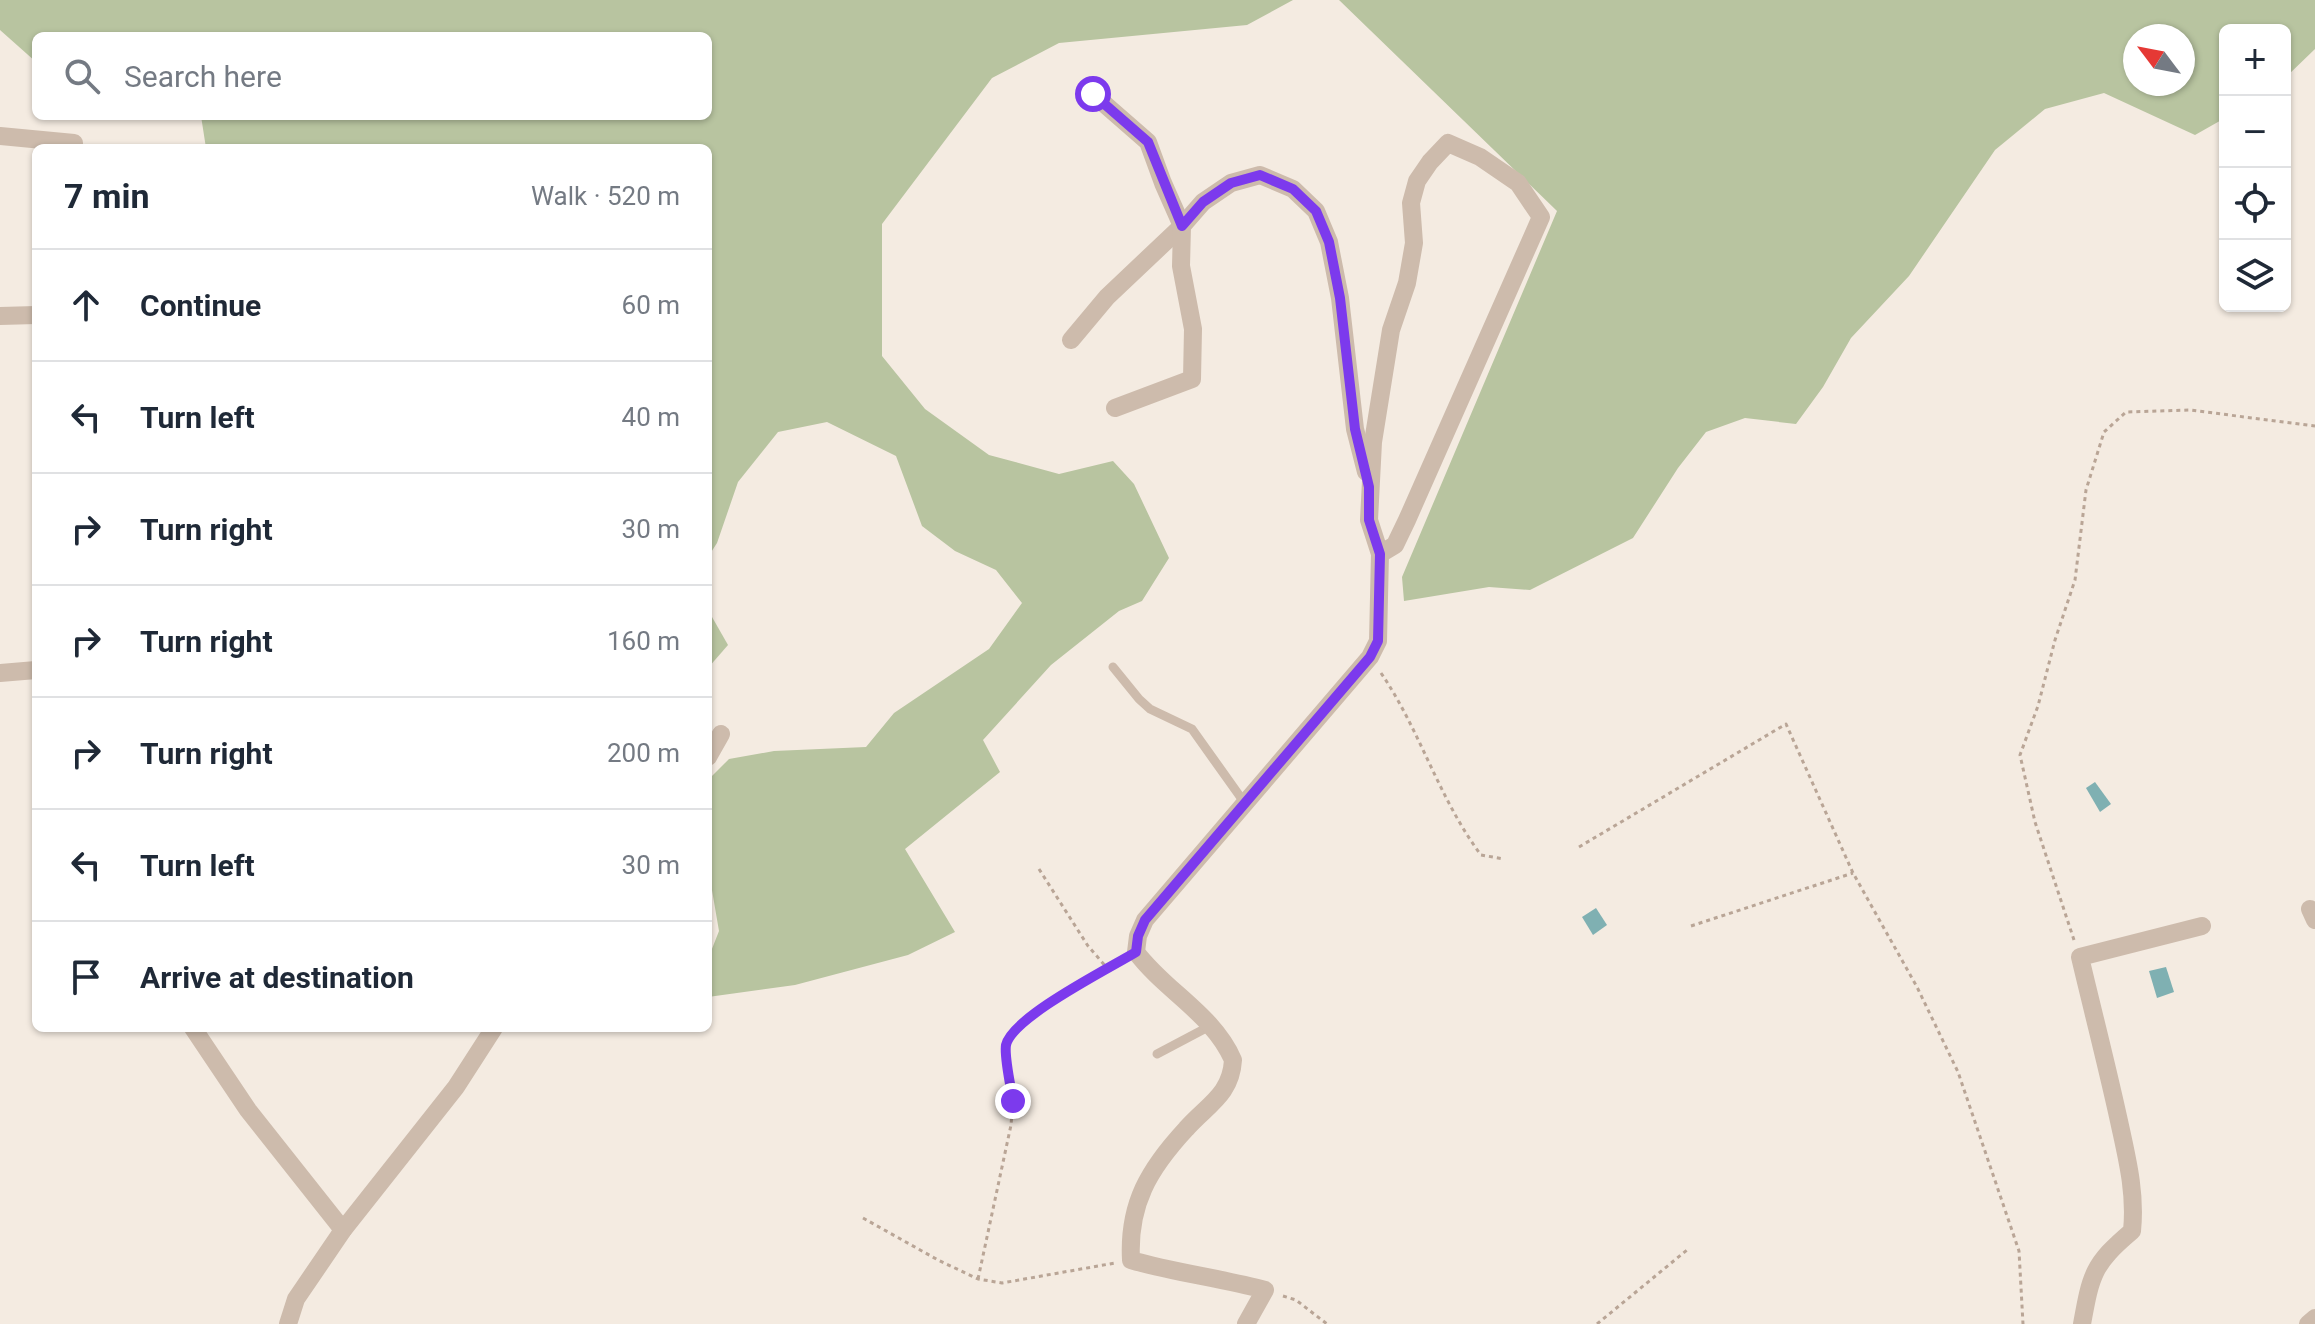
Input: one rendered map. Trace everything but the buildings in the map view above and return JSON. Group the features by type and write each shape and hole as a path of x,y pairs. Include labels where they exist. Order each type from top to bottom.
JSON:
{"street":[{"path":"1093,94 1148,142 1182,226 1181,266 1193,329 1192,379 1115,408"},
{"path":"0,136 74,143"},
{"path":"1246,1324 1265,1290 1219,1277 1164,1269 1131,1260 1130,1232 1135,1210 1155,1166 1228,1085 1233,1060 1210,1026 1145,964 1136,952 1138,936 1145,920 1370,657 1378,641 1380,554 1369,520 1373,442 1391,330 1407,283 1414,243 1411,203 1417,181 1448,143 1480,157 1518,183 1541,217 1395,545 1380,554"},
{"path":"1071,340 1107,297 1203,202 1231,183 1260,175 1293,189 1316,211 1329,242 1340,298 1355,429 1369,487"},
{"path":"0,316 32,315"},
{"path":"0,673 32,670"},
{"path":"712,750 721,734"},
{"path":"2082,1324 2090,1280 2107,1252 2132,1231 2134,1209 2133,1187 2080,957 2202,926"},
{"path":"196,1032 248,1110 343,1230"},
{"path":"288,1324 296,1299 343,1230 456,1087 491,1032"},
{"path":"2308,1324 2315,1318"}],"lane":[{"path":"1113,667 1150,709 1192,729 1244,802"},
{"path":"1157,1054 1210,1026"}],"path":[{"path":"2080,957 2035,822 2020,755 2038,706 2075,580 2086,490 2104,432 2126,412 2190,410 2315,426"},
{"path":"1370,657 1396,695 1433,774 1466,834 1481,855 1504,859"},
{"path":"1579,847 1786,724 1853,873 1917,987 1958,1072 2019,1251 2023,1324"},
{"path":"1039,869 1088,946 1108,969"},
{"path":"1691,926 1853,873"},
{"path":"978,1279 1011,1125 1013,1101 1006,1045 1016,1028 1035,1013 1136,952"},
{"path":"863,1218 978,1279 1002,1283 1131,1260"},
{"path":"1597,1324 1687,1250"},
{"path":"1265,1290 1296,1300 1327,1324"}],"green space":[{"path":"0,0 1293,0 1247,25 1059,43 992,78 882,224 882,356 925,409 989,455 1059,474 1113,461 1134,484 1169,558 1142,601 1119,611 1051,665 983,740 1000,772 905,849 955,932 908,955 795,985 712,996 712,949 719,931 712,890 712,776 729,759 774,751 866,747 894,713 989,649 1022,603 996,570 955,551 922,526 896,456 827,422 778,432 738,482 712,551 712,144 205,144 202,120 712,120 712,32 32,32 32,58 0,30"},
{"path":"1339,0 2315,0 2315,49 2291,72 2291,24 2219,24 2219,121 2195,135 2104,93 2045,109 1995,150 1909,276 1851,338 1823,387 1796,424 1745,418 1706,432 1678,468 1633,538 1530,590 1489,587 1404,601 1402,577 1557,211"},
{"path":"712,617 728,645 712,663"}],"water":[{"path":"2095,782 2111,804 2100,812 2086,788"},
{"path":"1596,908 1607,925 1593,935 1582,917"},
{"path":"2166,967 2174,992 2157,998 2149,971"}],"route":[{"path":"1013,1101 1006,1045 1016,1028 1035,1013 1136,952 1138,936 1145,920 1370,657 1378,641 1380,554 1369,520 1369,487 1355,429 1340,298 1329,242 1316,211 1293,189 1260,175 1231,183 1203,202 1182,226 1148,142 1093,94"}]}
